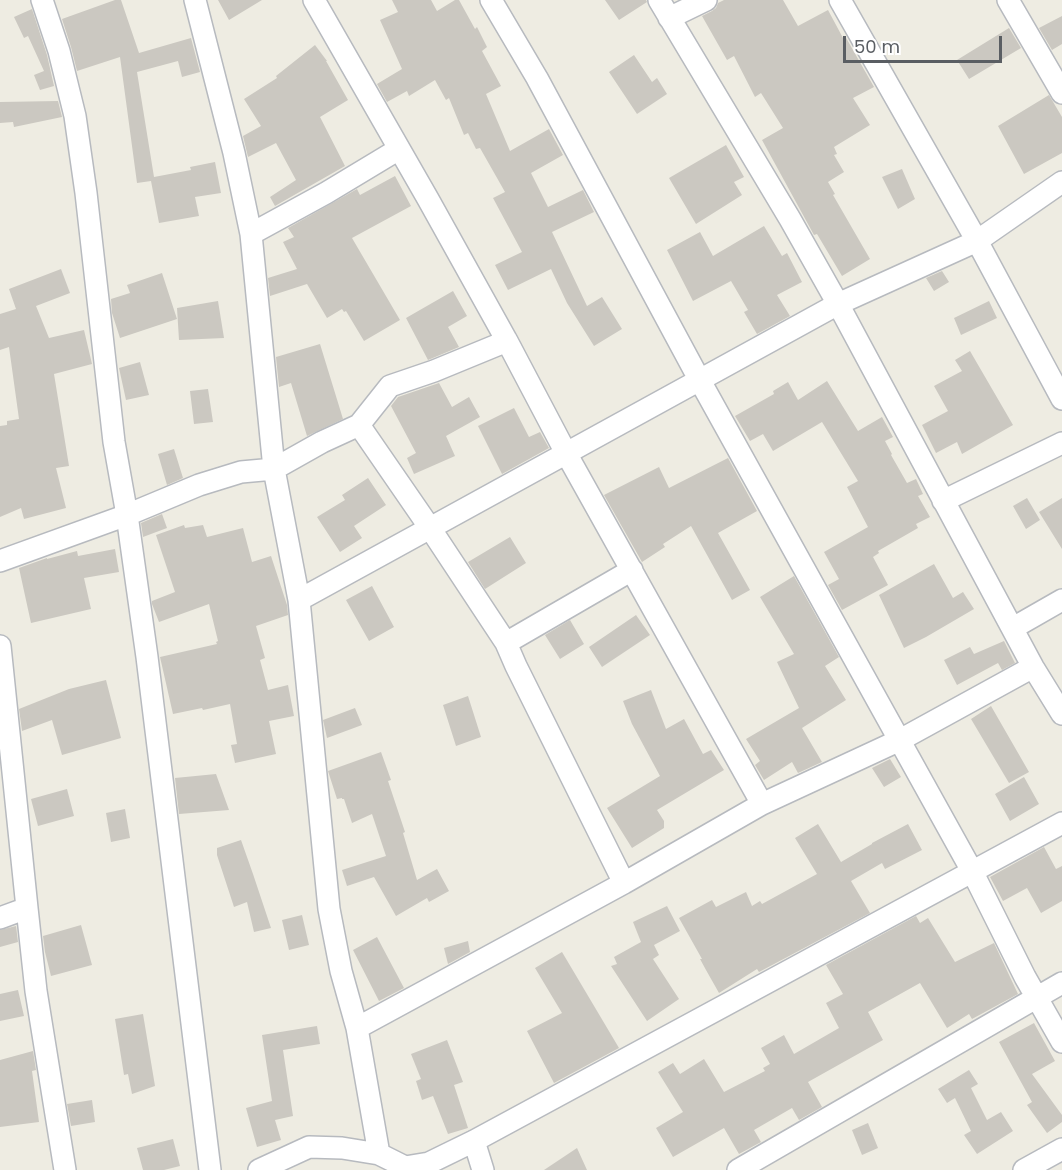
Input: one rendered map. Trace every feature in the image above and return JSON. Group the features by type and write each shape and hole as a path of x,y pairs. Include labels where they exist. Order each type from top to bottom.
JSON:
{"street":[{"path":"42,0 59,51 75,116 114,441 127,514 147,657 210,1170"},
{"path":"195,0 234,153 250,234 273,469 300,600 329,909 341,970 357,1028 379,1154"},
{"path":"314,0 507,342 566,453 762,804"},
{"path":"491,0 537,78 699,379 972,871 1025,977 1062,1042"},
{"path":"706,0 664,9 790,219 838,304 1033,667 1062,714"},
{"path":"840,0 977,241 1062,399"},
{"path":"1008,0 1062,93"},
{"path":"250,234 326,193 399,149"},
{"path":"300,600 838,304 977,241 1062,182"},
{"path":"0,561 199,485 241,472 273,469 359,425 390,386 507,342"},
{"path":"359,425 506,643 624,883"},
{"path":"943,501 1062,443"},
{"path":"506,643 632,570"},
{"path":"1013,628 1062,600"},
{"path":"0,646 36,991 66,1170"},
{"path":"357,1028 624,883 762,804 900,740 1033,667"},
{"path":"259,1170 309,1147 342,1148 379,1154 405,1167 429,1162 474,1141 1062,823"},
{"path":"0,918 27,908"},
{"path":"738,1170 1062,983"},
{"path":"474,1141 483,1170"},
{"path":"1024,1170 1062,1149"}],"building":[{"path":"115,0 121,0 139,53 191,38 200,72 182,77 178,61 137,72 154,177 191,170 190,167 215,162 221,193 195,197 199,216 159,223 151,181 137,183 120,57 77,71 62,19"},
{"path":"218,0 262,0 229,20"},
{"path":"392,0 431,0 437,11 459,0 487,47 482,51 501,86 486,94 510,151 549,129 563,155 531,173 548,207 583,190 594,212 552,232 587,306 602,297 622,329 594,346 567,303 551,269 508,290 495,265 522,252 493,198 505,192 480,148 476,149 468,133 464,135 449,98 446,100 435,80 409,96 407,91 387,102 377,84 402,69 380,20 398,12"},
{"path":"605,0 646,0 647,2 619,20"},
{"path":"724,0 783,0 798,26 828,10 874,87 853,98 870,125 834,147 837,154 834,155 844,172 828,182 835,194 833,195 870,259 842,276 817,234 814,235 762,140 783,128 761,93 755,97 734,56 727,60 702,16 712,11 718,3"},
{"path":"32,9 54,86 40,90 34,75 44,71 28,36 24,38 14,17"},
{"path":"1062,16 1062,44 1052,50 1039,28"},
{"path":"1009,28 1021,48 969,79 957,60"},
{"path":"315,45 327,61 348,100 320,117 345,166 275,206 270,197 296,180 276,143 248,157 243,136 261,126 244,99 277,78 276,76"},
{"path":"634,55 652,82 657,78 667,94 637,114 609,72"},
{"path":"1049,95 1062,117 1062,153 1024,174 998,126"},
{"path":"58,101 62,117 14,127 13,122 0,123 0,102"},
{"path":"726,145 744,177 734,182 742,195 696,224 669,178"},
{"path":"902,169 915,199 898,209 882,177"},
{"path":"395,176 411,206 352,238 400,320 364,341 346,311 342,309 327,318 307,284 270,296 268,278 297,269 283,242 294,237 288,228 357,189 360,195"},
{"path":"764,226 782,256 787,253 802,282 777,295 790,316 757,334 744,312 748,310 731,281 693,301 667,250 700,232 713,256"},
{"path":"61,269 70,293 36,306 49,338 84,330 92,364 54,374 69,466 56,468 66,508 24,519 21,508 0,517 0,426 7,425 7,421 19,419 9,347 0,350 0,314 16,309 9,289"},
{"path":"942,271 949,282 934,291 926,278"},
{"path":"162,273 177,319 120,338 112,313 111,299 130,293 127,285"},
{"path":"453,291 467,316 448,327 459,347 428,360 406,318"},
{"path":"218,301 224,338 179,340 177,308"},
{"path":"989,301 997,318 961,335 954,318"},
{"path":"320,344 343,419 307,436 291,383 279,387 276,357"},
{"path":"970,351 1013,425 962,454 957,442 936,453 922,425 948,411 934,386 962,371 955,360"},
{"path":"140,362 149,395 126,400 119,368"},
{"path":"827,381 858,431 882,417 893,437 885,441 891,455 907,483 916,479 923,494 918,496 930,517 916,524 918,528 878,551 879,553 873,557 888,585 842,610 828,585 839,579 824,552 868,527 847,487 858,481 822,422 773,451 763,434 750,441 735,416 774,394 773,391 788,382 798,400"},
{"path":"439,383 452,407 469,397 480,417 446,436 455,456 414,474 407,458 416,453 391,406 398,397"},
{"path":"208,389 213,422 194,424 190,391"},
{"path":"514,408 529,437 540,432 549,448 502,474 478,426"},
{"path":"174,449 183,478 167,485 158,454"},
{"path":"728,458 757,511 718,533 750,590 732,600 691,526 663,544 665,547 642,562 604,495 659,467 669,488"},
{"path":"368,478 386,505 354,526 362,538 340,552 317,517 345,500 342,495"},
{"path":"1027,498 1040,520 1026,529 1013,506"},
{"path":"1062,498 1062,549 1039,512"},
{"path":"162,514 167,528 143,537 141,523"},
{"path":"184,525 185,528 203,525 207,537 243,528 252,562 271,556 287,605 288,615 256,626 265,658 260,660 268,690 288,685 294,716 269,721 276,754 235,763 231,745 237,744 230,704 173,714 160,657 217,644 218,641 209,604 159,622 152,604 152,601 175,592 156,535"},
{"path":"510,537 526,563 485,589 468,562"},
{"path":"115,549 119,572 84,578 91,609 31,623 19,568 77,551 78,556"},
{"path":"934,564 953,598 963,592 974,609 904,648 879,595"},
{"path":"794,576 839,657 825,666 846,700 802,728 822,762 798,773 792,762 764,780 755,765 760,761 746,739 799,708 777,662 794,654 760,597"},
{"path":"372,586 394,627 369,641 346,600"},
{"path":"636,615 650,635 602,667 589,647"},
{"path":"570,620 584,644 560,659 545,635"},
{"path":"1004,641 1015,663 1002,670 998,663 957,685 944,660 970,647 974,654"},
{"path":"106,680 121,738 62,755 52,720 22,731 19,709 69,689"},
{"path":"651,690 666,729 684,719 703,754 711,750 724,770 657,810 664,821 664,828 632,848 607,808 660,776 632,724 623,701"},
{"path":"468,696 481,737 456,746 443,705"},
{"path":"991,706 1029,772 1009,783 971,719"},
{"path":"355,708 362,725 327,738 323,720"},
{"path":"381,752 391,780 388,781 405,832 403,833 417,880 437,869 449,891 429,902 427,898 396,916 374,877 347,886 342,870 386,856 372,814 352,823 344,799 337,799 328,771"},
{"path":"890,759 901,777 884,787 872,768"},
{"path":"216,774 229,810 179,814 175,778"},
{"path":"1024,777 1039,804 1010,821 995,794"},
{"path":"67,789 74,816 38,826 31,799"},
{"path":"125,809 130,838 111,842 106,813"},
{"path":"818,824 841,862 908,824 922,850 885,869 882,863 851,881 870,913 759,972 757,969 719,993 679,918 712,900 716,907 746,892 752,906 760,901 762,904 817,874 795,838"},
{"path":"241,840 271,928 254,932 247,902 234,907 217,855 217,848"},
{"path":"1044,847 1056,869 1062,866 1062,901 1041,913 1027,888 1003,901 990,877"},
{"path":"667,906 680,931 654,945 659,955 653,959 679,999 647,1021 611,966 617,964 614,957 641,942 633,922"},
{"path":"302,915 309,945 289,950 282,920"},
{"path":"916,916 920,923 928,918 955,962 994,943 1018,994 972,1019 969,1014 947,1028 920,983 868,1012 883,1040 808,1082 822,1107 799,1120 792,1108 754,1130 761,1142 739,1154 724,1128 673,1157 656,1128 683,1112 658,1072 673,1063 680,1074 704,1059 724,1092 765,1071 763,1068 770,1064 761,1048 784,1035 794,1054 839,1028 826,1003 843,994 826,965"},
{"path":"81,925 92,965 51,976 43,936"},
{"path":"16,926 18,942 0,947 0,930"},
{"path":"377,937 404,988 379,1001 353,950"},
{"path":"468,941 470,952 448,964 444,948"},
{"path":"562,952 619,1048 554,1083 527,1031 562,1013 535,968"},
{"path":"18,990 24,1016 0,1021 0,994"},
{"path":"143,1014 155,1086 132,1094 128,1074 124,1075 115,1019"},
{"path":"1034,1023 1055,1061 1032,1074 1062,1115 1062,1122 1047,1133 1027,1105 1032,1102 999,1042"},
{"path":"317,1026 320,1044 283,1050 293,1116 275,1120 281,1140 257,1147 246,1108 272,1101 262,1035"},
{"path":"447,1040 463,1082 454,1085 468,1128 448,1134 433,1096 422,1100 416,1081 421,1079 411,1054"},
{"path":"33,1051 36,1070 32,1071 39,1122 0,1127 0,1060"},
{"path":"969,1070 978,1084 971,1088 987,1120 1001,1112 1013,1131 977,1154 964,1135 971,1131 955,1098 947,1103 938,1089"},
{"path":"92,1100 95,1122 71,1126 67,1104"},
{"path":"868,1123 878,1148 862,1155 852,1130"},
{"path":"173,1139 180,1166 164,1170 143,1170 137,1148"},
{"path":"577,1148 587,1170 544,1170"}]}
